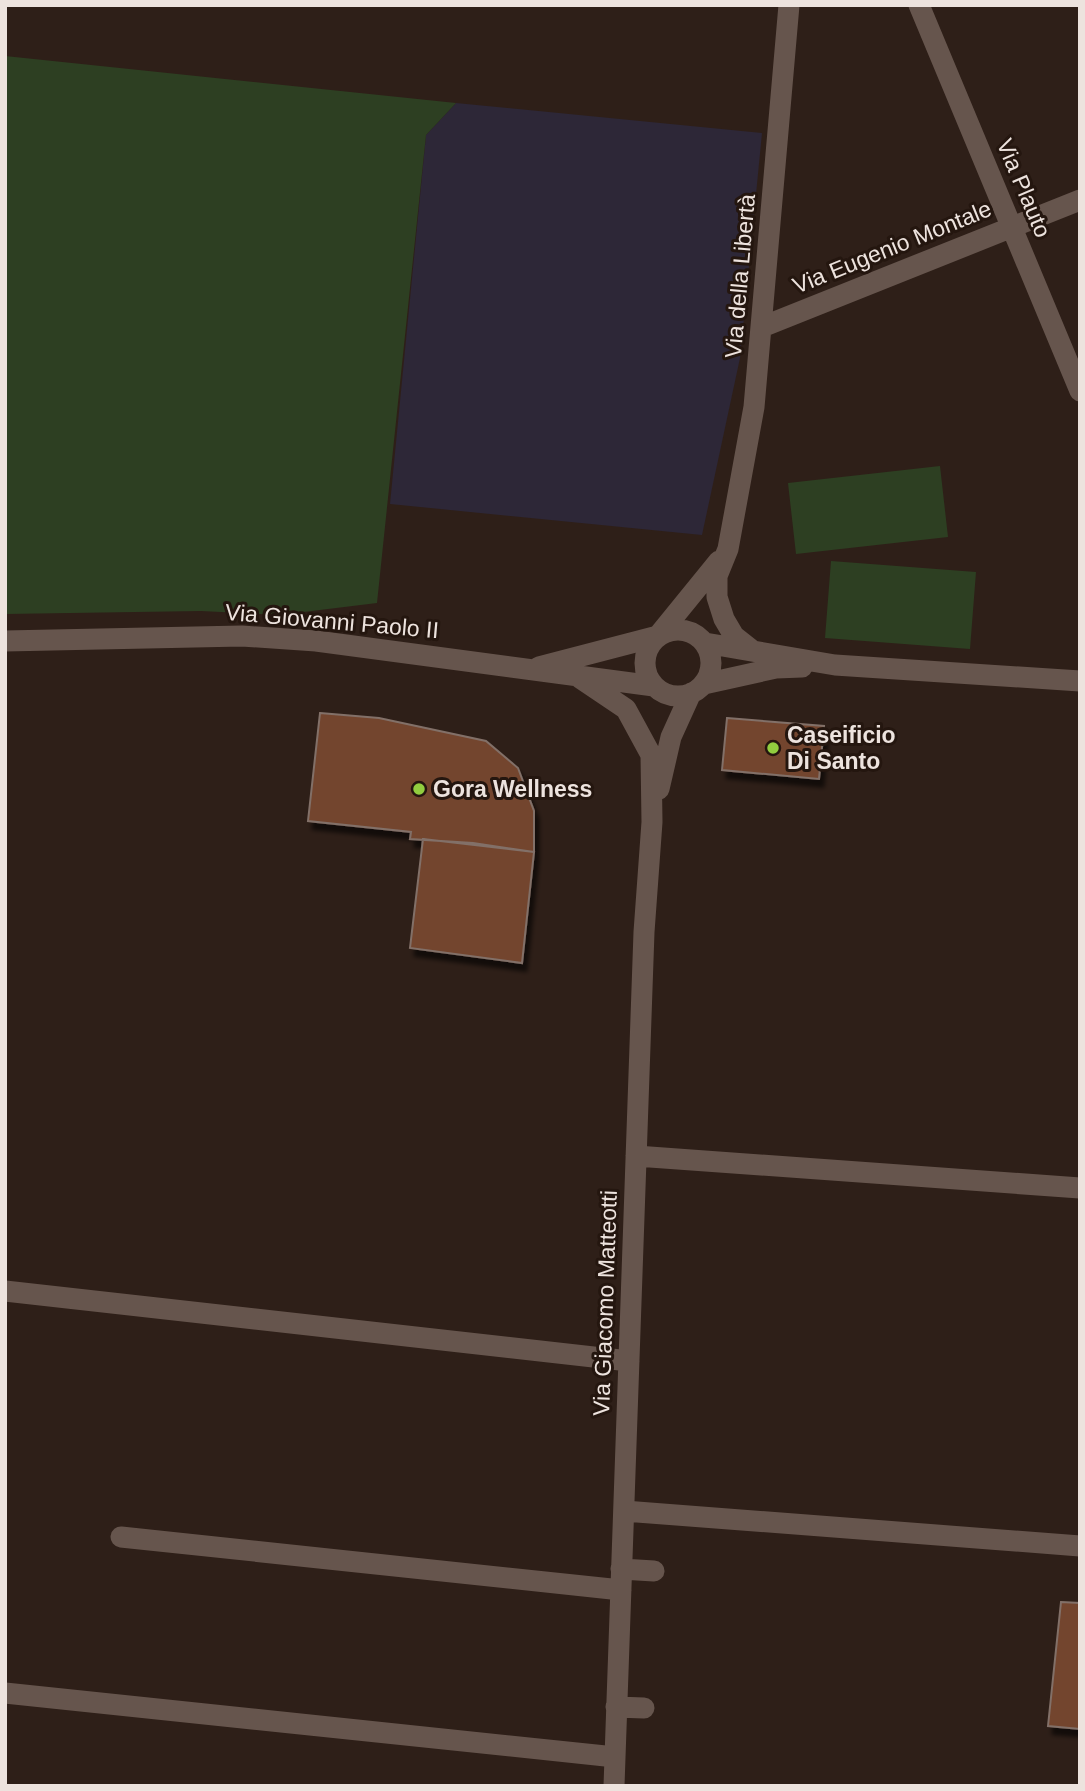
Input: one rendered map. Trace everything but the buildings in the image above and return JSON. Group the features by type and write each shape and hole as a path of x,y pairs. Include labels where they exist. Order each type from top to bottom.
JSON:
{"street":[{"name":"Via della Libertà","path":"753,651 734,636 717,597 717,576 728,549 754,407 789,5"},
{"name":"Via Plauto","path":"919,5 1080,391"},
{"name":"Via Eugenio Montale","path":"762,327 1080,200"},
{"path":"728,549 658,636 646,655 645,665 654,685 671,695 776,668 835,665"},
{"path":"527,669 611,651 678,629 688,631 705,643 835,665 1080,681"},
{"name":"Via Giovanni Paolo II","path":"5,641 242,636 316,641 580,678 654,685"},
{"path":"652,822 671,737 711,664 705,643"},
{"path":"580,678 626,709 651,755 652,822"},
{"name":"Via Giacomo Matteotti","path":"614,1786 636,1156 652,822"},
{"path":"636,1156 1080,1188"},
{"path":"5,1291 629,1361"},
{"path":"624,1511 1080,1546"},
{"path":"121,1537 621,1580 654,1571"},
{"path":"5,1693 615,1758"},
{"path":"617,1707 645,1708"}],"shaded area":[{"path":"456,103 762,133 740,358 702,535 390,504 426,135"}],"green space":[{"path":"5,56 456,103 426,135 377,603 279,615 201,611 5,614"},
{"path":"940,466 948,537 796,554 788,483"},
{"path":"831,561 976,572 970,649 825,638"}],"place":[{"name":"Caseificio Di Santo","path":"773,748"},
{"name":"Gora Wellness","path":"419,789"}]}
